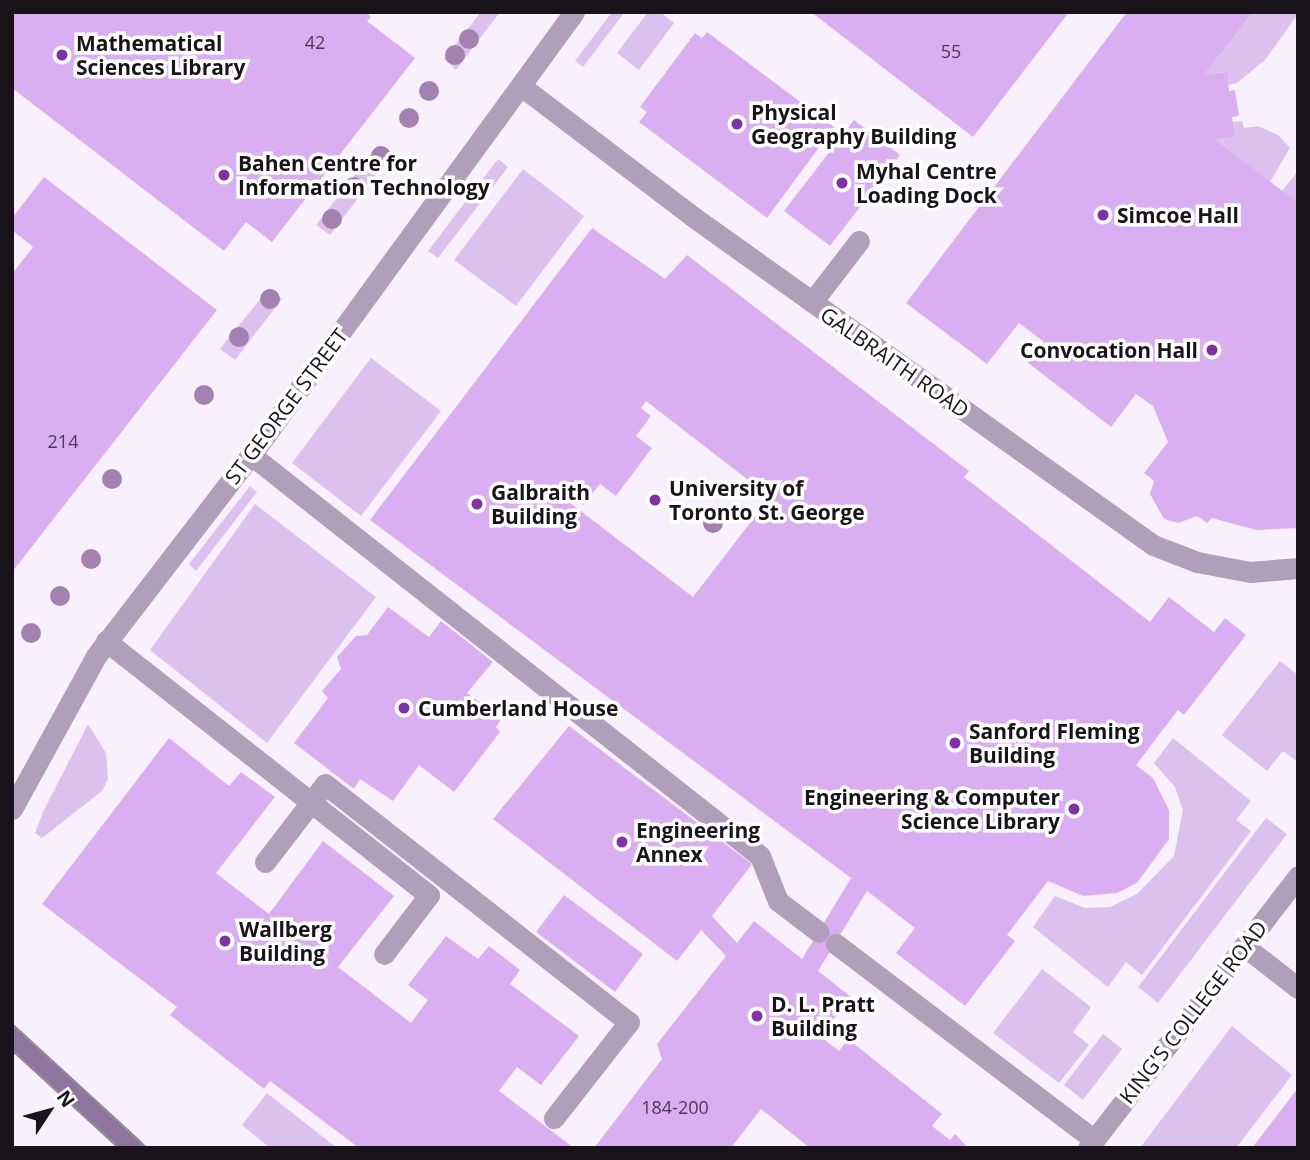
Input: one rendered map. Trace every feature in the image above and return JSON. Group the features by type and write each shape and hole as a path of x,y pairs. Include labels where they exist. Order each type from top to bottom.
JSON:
{"main road":[{"path":"12,1037 133,1148"}],"street":[{"name":"ST GEORGE STREET","path":"12,808 106,641 251,455 574,12"},
{"name":"GALBRAITH ROAD","path":"521,86 812,302 1153,545 1197,562 1250,572 1298,568"},
{"path":"812,302 859,241"},
{"path":"251,455 760,856 778,901 1091,1144"},
{"path":"106,641 429,895 384,954"},
{"path":"265,862 325,784 629,1022 554,1118"},
{"name":"KING'S COLLEGE ROAD","path":"1091,1144 1298,876"},
{"path":"1244,946 1298,988"}],"shaded area":[{"path":"481,12 500,12 456,70 444,59"},
{"path":"612,12 624,13 583,67 575,61"},
{"path":"648,12 660,12 674,23 639,70 617,53"},
{"path":"1253,12 1298,14 1265,60 1237,83 1228,85 1226,72 1204,75"},
{"path":"1242,121 1244,128 1258,126 1278,135 1290,148 1270,182 1216,140 1234,136 1233,122"},
{"path":"378,145 391,155 330,235 316,225"},
{"path":"498,159 508,167 438,258 428,251"},
{"path":"523,169 584,216 516,306 454,260"},
{"path":"1298,171 1298,203 1282,191"},
{"path":"269,288 282,299 235,360 220,349"},
{"path":"371,358 441,411 361,516 292,463"},
{"path":"250,486 257,492 196,571 189,564"},
{"path":"255,504 376,597 267,743 150,650"},
{"path":"1280,661 1298,675 1298,762 1283,751 1267,771 1222,735"},
{"path":"88,724 106,753 108,779 102,791 42,838 35,833 43,812"},
{"path":"1173,738 1251,801 1236,820 1251,831 1142,975 1126,962 1108,987 1033,927 1055,896 1085,908 1110,907 1137,894 1174,856 1183,810 1175,787 1154,763"},
{"path":"1266,818 1287,834 1158,1003 1138,987"},
{"path":"1042,969 1091,1007 1073,1032 1089,1045 1059,1083 993,1033"},
{"path":"1232,1026 1292,1075 1236,1148 1140,1148"},
{"path":"1103,1034 1122,1049 1083,1100 1064,1085"},
{"path":"267,1093 337,1148 270,1148 242,1125"}],"building":[{"name":"Bahen Centre for Information Technology","path":"12,12 366,12 371,17 367,21 415,58 272,242 246,222 224,251 12,88"},
{"path":"811,12 1069,12 973,137"},
{"name":"Simcoe Hall","path":"1127,12 1253,12 1204,75 1227,72 1229,91 1235,90 1239,116 1232,117 1235,136 1216,140 1298,203 1298,528 1256,530 1212,518 1207,523 1197,516 1178,523 1164,519 1150,494 1154,481 1144,473 1168,442 1153,406 1136,394 1111,427 1027,362 1044,342 1019,323 987,364 906,303"},
{"name":"Physical Geography Building","path":"707,32 834,127 767,218 639,122 647,112 640,107 695,33 702,38"},
{"name":"Myhal Centre Loading Dock","path":"854,120 900,155 830,246 784,211"},
{"path":"44,177 217,310 12,572 12,274 33,247 12,230 12,218"},
{"path":"592,228 665,279 687,255 969,471 964,477 1150,622 1169,597 1214,632 1225,618 1246,635 1184,715 1178,710 1136,765 1153,778 1169,810 1169,839 1137,883 1117,893 1083,896 1048,881 1007,935 1015,941 965,1006 896,953 915,928 867,891 818,971 851,997 820,1036 839,1051 848,1039 942,1114 932,1126 950,1140 955,1134 968,1148 810,1148 761,1109 731,1148 594,1148 662,1059 657,1044 726,956 701,930 677,961 493,819 569,726 752,864 712,916 737,943 754,921 802,959 851,878 370,520","holes":["646,401 770,497 693,597 569,502 573,497 583,505 600,484 616,496 652,448 636,436 651,416 641,408"]},
{"name":"Cumberland House","path":"388,607 429,637 441,621 493,662 467,693 502,718 496,727 500,732 454,792 419,765 393,801 360,779 354,789 294,743 328,698 322,691 341,669 337,657 356,636 367,635"},
{"name":"Wallberg Building","path":"169,738 229,786 241,772 275,797 216,873 269,914 323,841 394,896 338,967 411,1023 428,1000 408,985 446,936 478,959 489,946 520,970 510,984 579,1036 541,1085 517,1067 499,1091 574,1148 359,1148 270,1081 264,1089 170,1015 177,1007 42,904"},
{"path":"564,895 643,954 615,992 536,932"},
{"path":"1298,1088 1298,1148 1252,1148"}],"tram line":[{"path":"12,1024 147,1148"},
{"path":"12,1050 119,1148"}],"place":[{"name":"Mathematical Sciences Library","path":"62,55"},
{"name":"Physical Geography Building","path":"737,124"},
{"name":"Bahen Centre for Information Technology","path":"224,175"},
{"name":"Myhal Centre Loading Dock","path":"842,183"},
{"name":"Simcoe Hall","path":"1103,215"},
{"name":"Convocation Hall","path":"1212,350"},
{"name":"University of Toronto St. George","path":"655,500"},
{"name":"Galbraith Building","path":"477,504"},
{"name":"Cumberland House","path":"404,708"},
{"name":"Sanford Fleming Building","path":"955,743"},
{"name":"Engineering & Computer Science Library","path":"1074,809"},
{"name":"Engineering Annex","path":"622,842"},
{"name":"Wallberg Building","path":"225,941"},
{"name":"D. L. Pratt Building","path":"757,1016"}]}
